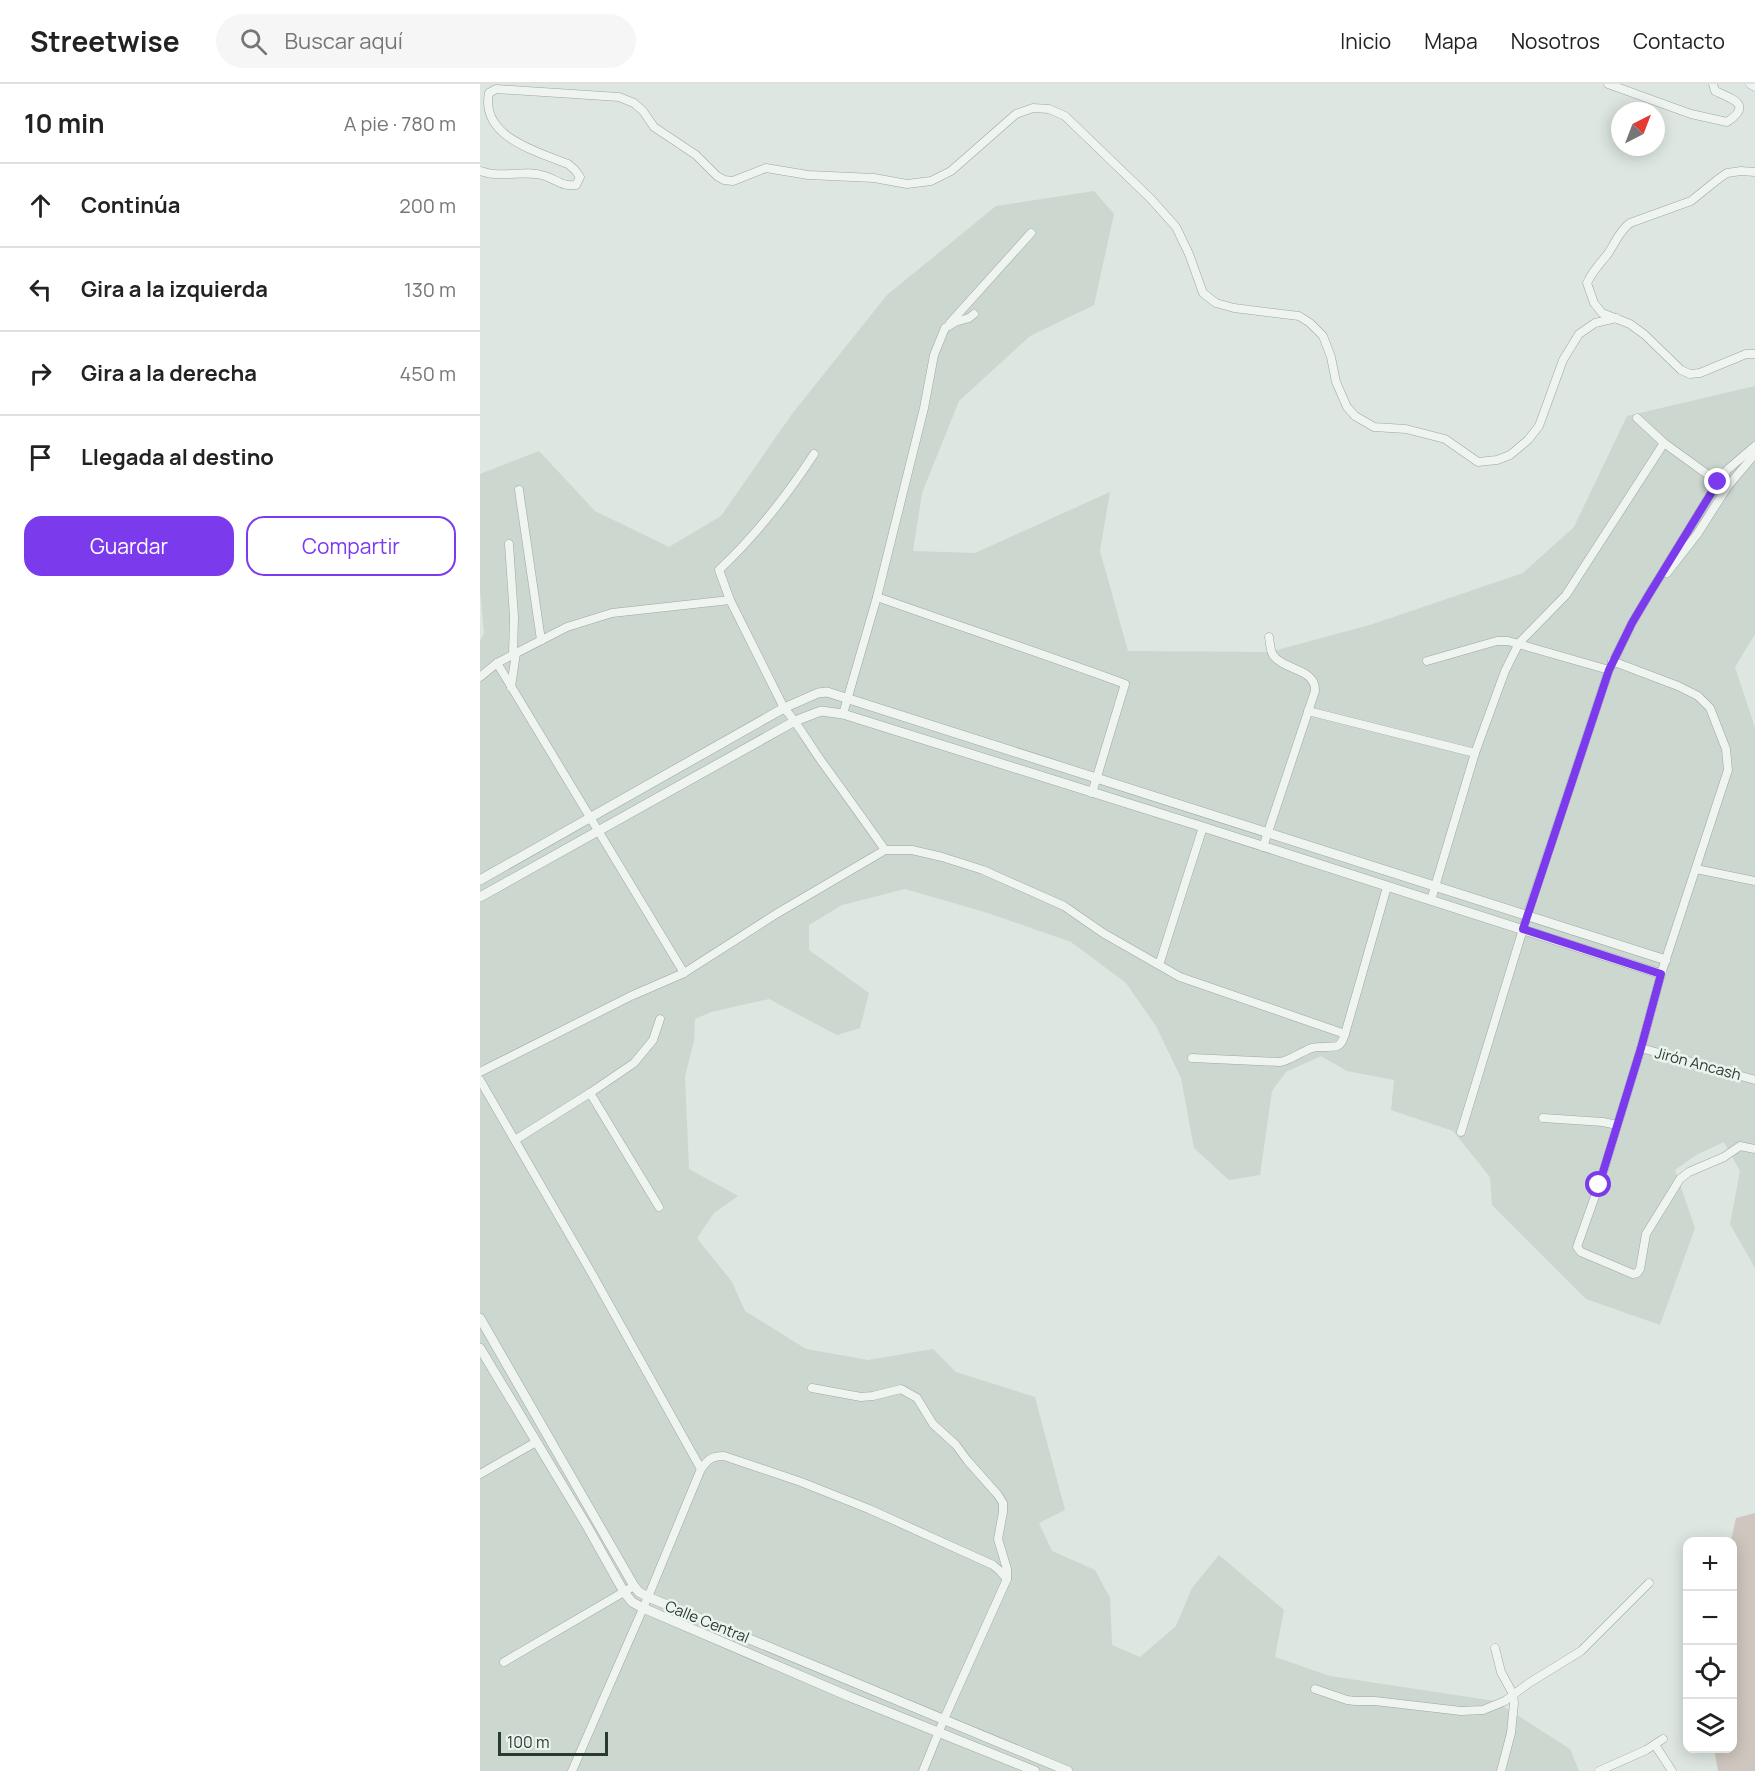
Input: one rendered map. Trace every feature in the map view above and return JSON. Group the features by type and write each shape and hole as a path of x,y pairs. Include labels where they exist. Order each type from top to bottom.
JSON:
{"street":[{"path":"1608,84 1691,114 1727,122 1735,117 1740,105 1736,100 1715,91 1713,84"},
{"path":"1750,84 1755,87"},
{"path":"480,171 495,174 525,172 545,176 559,184 569,186 576,185 580,177 568,164 513,143 502,135 489,120 486,101 489,93 496,89 619,97 634,103 654,127 696,155 717,176 723,180 733,181 766,168 808,175 874,178 907,184 931,181 951,171 1016,114 1033,108 1049,109 1065,116 1176,227 1189,254 1203,293 1216,303 1234,308 1299,316 1323,336 1336,382 1354,416 1374,427 1406,429 1445,439 1478,462 1497,460 1510,455 1528,440 1539,426 1563,360 1579,334 1595,323 1616,318"},
{"path":"1755,172 1727,173 1691,201 1623,228 1607,254 1591,272 1587,283 1594,303 1602,313 1630,324 1645,335 1681,370 1690,374 1700,373 1746,354 1755,354"},
{"path":"843,714 877,597 924,408 934,355 945,328 1031,233"},
{"path":"945,328 974,314"},
{"path":"1637,418 1664,443 1718,482"},
{"path":"1431,900 1474,753 1505,671 1519,644 1566,595 1664,443"},
{"path":"1461,1132 1527,916 1612,662 1642,605 1718,482 1727,470 1755,446"},
{"path":"814,454 780,504 719,570 730,600 784,708 885,850"},
{"path":"1642,605 1698,533 1728,486 1755,454"},
{"path":"519,490 541,640"},
{"path":"509,544 514,617 511,687"},
{"path":"877,597 1048,655 1125,684 1092,793"},
{"path":"480,677 497,663 567,627 612,613 730,600"},
{"path":"1263,847 1316,684 1313,679 1276,659 1272,654 1269,637"},
{"path":"1426,662 1497,641 1508,641 1609,670"},
{"path":"1612,662 1678,686 1698,696 1710,708 1726,749 1728,770 1661,974 1599,1185 1577,1247 1581,1252 1633,1274 1637,1273 1640,1269 1646,1234 1680,1179 1689,1172 1724,1157 1740,1146 1755,1149"},
{"path":"497,663 684,973"},
{"path":"480,880 784,708 818,693 827,692 1666,960"},
{"path":"480,897 795,721 821,711 843,714 1203,826 1661,974"},
{"path":"1308,711 1474,753"},
{"path":"1159,965 1203,826"},
{"path":"480,1072 632,996 684,973 776,914 885,850 912,850 983,870 1064,906 1103,933 1180,977 1345,1034"},
{"path":"1696,869 1755,881"},
{"path":"1192,1058 1280,1062 1288,1061 1315,1047 1338,1046 1345,1034 1387,887"},
{"path":"515,1140 634,1063 653,1040 660,1019"},
{"name":"Jirón Ancash","path":"1641,1048 1755,1080"},
{"path":"480,1080 701,1469"},
{"path":"590,1093 659,1207"},
{"path":"1543,1118 1617,1125"},
{"name":"Calle Central","path":"480,1318 639,1592 1068,1771"},
{"path":"480,1348 493,1341"},
{"name":"Calle Central","path":"480,1348 632,1602 1035,1771"},
{"path":"812,1388 861,1397 901,1389 917,1398 933,1424 956,1445 1003,1503 1004,1512 998,1539 1007,1569 1006,1579 923,1771"},
{"path":"480,1474 536,1442"},
{"path":"572,1771 701,1469 707,1460 714,1456 724,1455 869,1509 993,1565 1006,1579"},
{"path":"1316,1689 1347,1700 1428,1708 1483,1710 1505,1701 1581,1651 1649,1583"},
{"path":"504,1662 634,1586"},
{"path":"1495,1648 1501,1672 1513,1694 1514,1703 1511,1733 1501,1771"},
{"path":"1599,1771 1622,1762 1663,1739"},
{"path":"1655,1745 1672,1771"}],"shaded area":[{"path":"1094,191 1114,214 1094,305 1030,336 959,401 922,493 913,551 975,553 1110,492 1100,551 1128,651 1270,652 1373,624 1523,573 1574,527 1627,416 1755,386 1755,634 1735,667 1755,728 1755,1268 1730,1224 1740,1171 1724,1142 1696,1155 1675,1170 1695,1228 1660,1325 1586,1299 1492,1205 1490,1177 1453,1131 1391,1110 1394,1080 1347,1071 1321,1056 1286,1072 1272,1091 1260,1175 1229,1180 1194,1148 1181,1078 1156,1026 1126,983 1071,942 988,913 905,889 842,905 809,925 809,950 869,993 860,1028 837,1035 769,999 711,1012 695,1019 694,1041 685,1076 689,1169 738,1196 714,1213 697,1238 732,1282 745,1311 806,1349 868,1360 933,1349 956,1372 1035,1397 1065,1510 1039,1523 1052,1551 1095,1570 1110,1598 1112,1645 1140,1657 1176,1626 1192,1588 1219,1555 1284,1610 1275,1657 1330,1676 1495,1701 1570,1749 1579,1771 480,1771 480,641 484,633 480,590 480,474 539,451 595,511 669,547 721,516 792,414 887,295 996,206"},
{"path":"1755,1513 1755,1771 1718,1771 1715,1753 1737,1753 1737,1537 1732,1537 1736,1518"}],"route":[{"path":"1599,1185 1661,974 1523,929 1609,670 1632,623 1718,482"}]}
